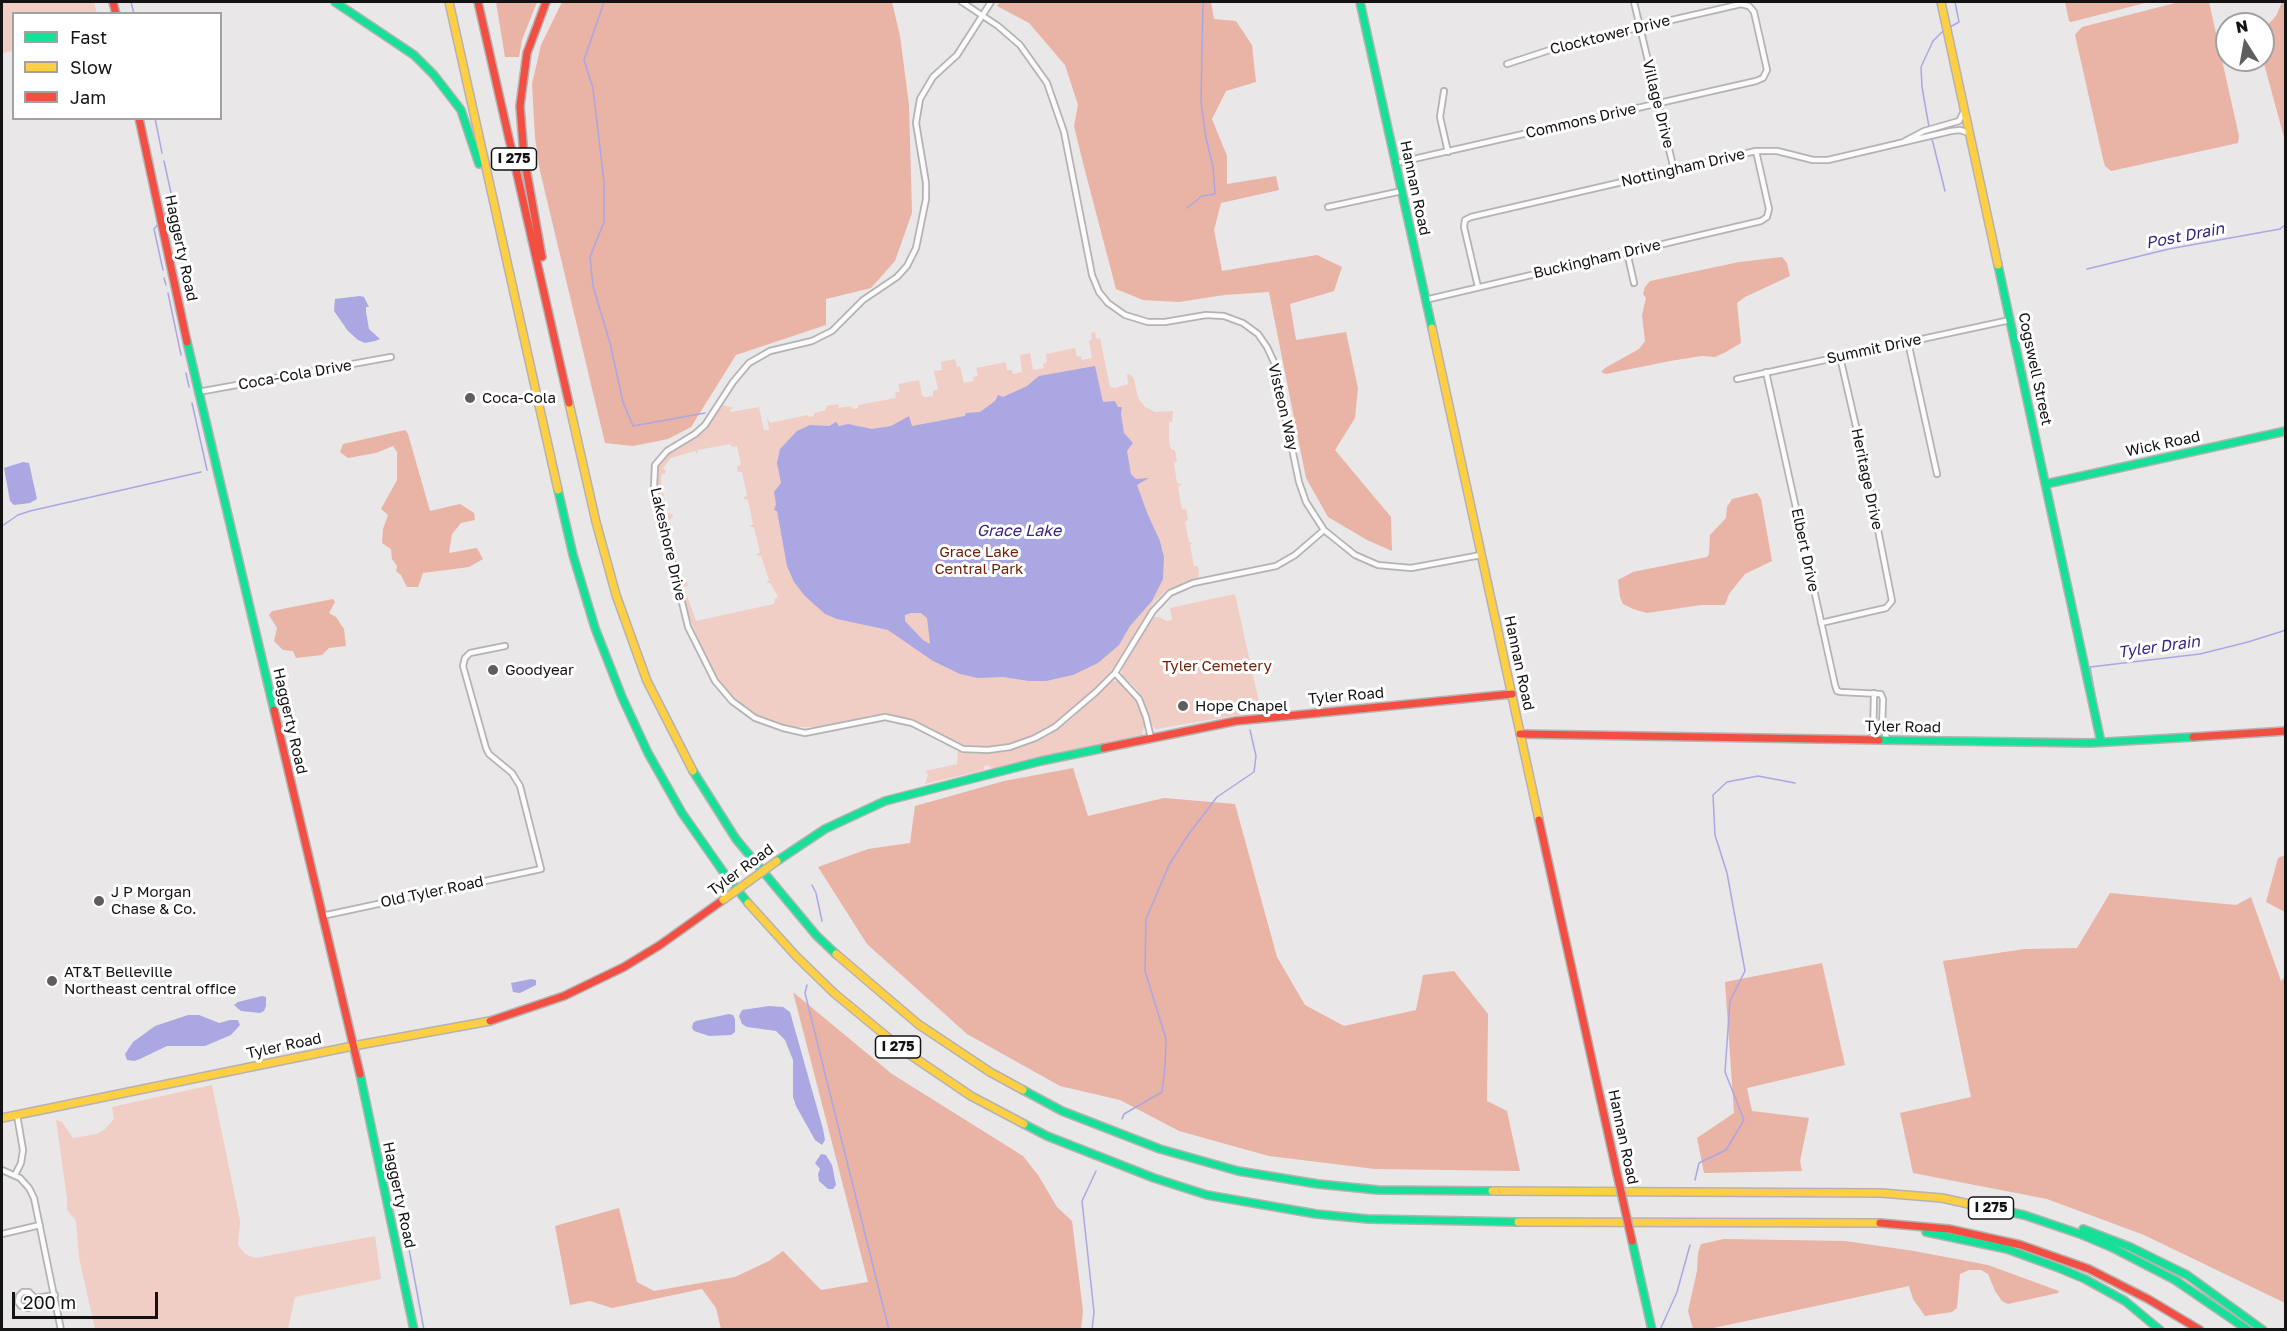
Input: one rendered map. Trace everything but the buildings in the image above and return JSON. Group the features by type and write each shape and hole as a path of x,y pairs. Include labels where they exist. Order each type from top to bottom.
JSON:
{"main road":[{"path":"335,2 414,55 435,75 455,100 471,135 496,229 507,259"},
{"name":"I 275","path":"449,2 581,582 614,677 648,753 696,833 724,873 773,932 834,993 887,1038 925,1066 987,1105 1047,1136 1207,1195 1259,1206 1368,1219 1892,1223 1966,1232 2049,1254 2114,1281 2200,1329"},
{"name":"I 275","path":"478,2 596,522 616,595 651,690 698,781 736,839 797,915 833,952 918,1024 990,1072 1062,1111 1150,1146 1239,1171 1318,1184 1378,1190 1881,1193 1942,1198 2024,1215 2080,1234 2146,1264 2198,1294 2247,1329"},
{"path":"546,2 526,59 520,121 524,157 547,282 550,316"},
{"name":"Hannan Road","path":"1360,2 1652,1329"},
{"name":"Cogswell Street","path":"1941,2 2101,742"},
{"name":"Haggerty Road","path":"139,120 198,392 353,1046 414,1329"},
{"name":"Wick Road","path":"2046,484 2286,431"},
{"name":"Tyler Road","path":"2,1118 353,1046 460,1028 503,1018 547,1003 624,967 667,940 825,829 885,801 962,780 1217,724 1264,717 1512,694"},
{"name":"Tyler Road","path":"1520,734 2101,742 2286,731"},
{"path":"2024,1215 2072,1225 2130,1247 2187,1275 2263,1329"},
{"path":"1892,1223 2007,1249 2059,1268 2125,1301 2160,1329"},
{"path":"2218,1296 2234,1303 2271,1329"}],"street":[{"name":"Visteon Way","path":"962,2 1020,45 1041,73 1054,100 1064,132 1091,272 1099,292 1113,308 1140,321 1160,323 1202,315 1217,315 1239,321 1258,334 1275,366 1302,492 1311,512 1324,530 1355,555 1389,567 1423,567 1481,555"},
{"name":"Lakeshore Drive","path":"991,2 955,58 929,82 918,105 916,129 926,183 926,199 918,242 909,263 899,276 866,298 841,324 825,335 812,341 770,351 749,363 733,382 705,425 661,456 654,470 654,487 688,627 715,681 732,701 755,718 783,729 805,733 875,718 896,718 912,723 955,747 993,750 1028,741 1055,727 1096,692 1115,673 1153,610 1170,593 1193,583 1276,566 1295,555 1324,530"},
{"name":"Village Drive","path":"1634,2 1674,170"},
{"name":"Clocktower Drive","path":"1507,64 1568,44 1738,4 1749,6 1754,12 1767,67 1765,76"},
{"name":"Commons Drive","path":"1396,163 1756,81 1765,76"},
{"path":"1444,91 1440,117 1448,152"},
{"name":"Nottingham Drive","path":"1903,143 1924,131 1959,121 1965,109"},
{"name":"Nottingham Drive","path":"1478,287 1464,227 1465,220 1471,217 1756,152 1777,151 1821,160 1960,130 1970,133"},
{"name":"Buckingham Drive","path":"1425,300 1757,223 1767,217 1768,206 1756,152"},
{"path":"1328,207 1402,191"},
{"path":"1627,252 1634,283"},
{"name":"Summit Drive","path":"1737,379 2011,320"},
{"path":"1908,342 1937,474"},
{"name":"Coca-Cola Drive","path":"198,392 392,357"},
{"name":"Heritage Drive","path":"1821,623 1886,608 1892,601 1867,474 1840,357"},
{"name":"Elbert Drive","path":"1766,372 1837,690 1876,693"},
{"name":"Old Tyler Road","path":"322,916 541,869 520,786 512,773 486,748 464,666 465,658 470,653 506,646"},
{"path":"1115,673 1139,699 1151,738"},
{"path":"1873,740 1876,693"},
{"path":"1876,693 1882,697 1882,728 1888,740"},
{"path":"15,1175 21,1163 23,1150 17,1114"},
{"path":"2,1170 25,1182 32,1193 61,1329"},
{"path":"2,1234 40,1225"},
{"path":"34,1298 55,1294"}],"green space":[{"path":"2,2 94,2 97,12 12,12 12,51 2,53"},
{"name":"Grace Lake","path":"1095,332 1096,339 1100,338 1110,387 1115,388 1128,384 1127,374 1131,375 1138,398 1145,407 1155,412 1173,411 1172,422 1169,422 1169,442 1171,449 1175,450 1177,483 1182,484 1178,487 1182,509 1186,509 1188,520 1185,522 1189,542 1193,543 1190,545 1194,566 1198,566 1199,574 1198,578 1167,590 1154,602 1121,659 1099,685 1059,722 1041,733 1010,744 980,748 956,744 909,719 888,714 872,715 827,727 790,727 763,719 729,695 715,678 704,655 680,585 687,582 688,585 684,587 696,621 774,604 778,596 770,583 766,583 769,580 761,556 756,555 760,552 754,527 749,527 753,524 748,500 743,499 747,495 742,472 738,472 737,466 741,465 737,446 732,447 730,444 698,450 697,454 695,451 671,458 663,468 666,471 662,474 661,480 667,513 672,514 673,518 667,520 663,518 656,476 658,467 665,456 704,430 722,405 735,408 730,409 731,412 759,407 764,430 769,430 767,417 770,423 808,415 809,417 814,416 814,413 826,410 826,406 838,404 839,408 851,406 852,409 858,408 858,405 896,398 895,393 900,391 898,384 919,380 922,395 933,396 933,390 938,390 934,371 942,370 941,362 955,359 957,367 960,366 964,383 974,381 973,377 978,376 976,368 1006,362 1007,370 1012,370 1013,374 1022,372 1020,355 1030,353 1033,370 1044,368 1043,364 1047,362 1046,354 1075,348 1077,357 1081,356 1082,360 1092,358 1089,341 1092,340 1091,333"},
{"name":"Tyler Cemetery","path":"1235,594 1261,711 1156,729 1152,725 1143,698 1122,675 1122,669 1153,617 1172,620 1170,608"},
{"path":"1112,681 1118,681 1136,699 1145,723 1142,735 992,769 988,765 984,766 984,770 925,784 928,775 925,771 957,764 958,751 978,754 1001,752 1030,744 1049,735 1070,720"},
{"path":"212,1085 240,1221 238,1245 245,1254 255,1258 375,1236 381,1279 295,1297 288,1328 285,1329 95,1329 79,1257 76,1221 67,1210 56,1120 62,1122 73,1138 97,1134 114,1119 112,1107"}],"shaded area":[{"path":"496,2 537,2 522,40 519,57 505,57"},
{"path":"562,2 892,2 900,36 909,105 912,213 895,261 871,288 826,299 826,325 736,355 691,427 668,439 633,446 605,443 540,171 535,138 532,84 541,45"},
{"path":"1000,2 1211,2 1214,19 1236,21 1252,45 1256,82 1226,91 1212,119 1227,156 1227,184 1276,176 1279,190 1221,203 1214,230 1222,271 1317,255 1342,267 1334,291 1290,304 1296,340 1346,332 1358,388 1355,418 1335,450 1391,517 1392,551 1367,540 1328,517 1306,478 1269,292 1224,295 1179,302 1143,300 1116,289 1074,126 1078,105 1065,65 1029,23 997,6"},
{"path":"2065,2 2149,2 2071,22"},
{"path":"2179,2 2209,2 2215,29 2215,72 2225,72 2239,136 2238,143 2111,171 2105,166 2103,159 2075,35 2082,27"},
{"path":"2282,2 2286,2 2285,141 2266,72 2275,72 2276,16"},
{"path":"1782,257 1787,263 1790,276 1737,303 1741,343 1715,357 1702,356 1606,374 1601,372 1639,349 1645,341 1642,315 1646,298 1643,294 1650,281 1739,262"},
{"path":"405,430 430,511 460,504 474,513 475,520 461,523 452,534 449,553 477,548 483,559 469,567 423,573 418,587 407,587 401,575 396,571 397,566 392,559 391,549 382,543 383,529 388,515 381,509 397,480 397,452 393,446 376,453 348,458 340,452 343,444"},
{"path":"1757,493 1761,499 1772,561 1745,574 1729,594 1725,605 1701,605 1647,613 1623,604 1618,580 1633,572 1707,557 1710,535 1726,518 1727,507 1732,499"},
{"path":"333,599 335,602 329,613 336,617 344,629 346,646 329,648 322,655 296,658 293,651 283,650 274,641 277,628 269,615 272,611"},
{"path":"1073,768 1088,816 1164,798 1235,804 1277,957 1305,1005 1344,1026 1416,1010 1423,975 1454,971 1488,1014 1487,1101 1507,1111 1520,1171 1375,1169 1269,1156 1179,1131 1120,1100 1060,1086 967,1034 867,944 818,867 868,849 910,843 915,806 1004,781"},
{"path":"2285,855 2285,912 2266,902 2278,858"},
{"path":"2110,893 2236,905 2251,897 2281,981 2285,977 2285,1303 2144,1235 2047,1199 1913,1173 1900,1113 1971,1097 1943,961 2025,949 2077,948"},
{"path":"1822,963 1845,1065 1747,1088 1752,1111 1809,1118 1800,1161 1802,1171 1704,1173 1697,1138 1734,1113 1725,982"},
{"path":"793,992 892,1074 1023,1156 1038,1175 1057,1207 1072,1221 1083,1311 1081,1329 721,1329 716,1308 702,1289 612,1308 590,1301 570,1305 555,1226 619,1208 637,1282 654,1291 735,1277 769,1261 783,1251 821,1290 868,1282"},
{"path":"1724,1239 1845,1241 1914,1251 1988,1265 2059,1291 2008,1304 2002,1301 1995,1291 1988,1274 1981,1270 1969,1270 1960,1274 1957,1308 1952,1312 1925,1316 1913,1299 1909,1286 1709,1329 1693,1329 1688,1311 1701,1244"}],"water":[{"path":"364,297 369,307 366,307 366,312 369,329 380,339 375,341 365,343 358,340 348,331 334,311 335,299"},
{"name":"Grace Lake","path":"1095,366 1103,402 1115,401 1118,407 1122,407 1124,433 1133,443 1127,451 1131,474 1136,479 1149,478 1137,485 1160,541 1164,557 1163,579 1152,601 1130,626 1119,645 1098,663 1073,675 1046,681 1003,677 978,678 960,674 933,661 888,630 837,619 825,614 805,596 794,582 787,566 777,511 774,510 776,504 774,492 781,483 777,463 780,449 797,431 810,425 829,426 836,422 839,426 848,424 872,429 891,426 909,416 912,426 965,416 966,413 980,412 995,401 998,395 1003,397 1027,386 1039,376","holes":["921,613 927,618 930,644 905,621 905,615"]},
{"path":"23,462 29,463 37,499 30,503 14,505 10,501 4,468"},
{"path":"536,980 536,985 520,993 513,992 511,983"},
{"path":"266,997 266,1006 260,1013 241,1011 234,1005 238,1002"},
{"path":"769,1006 783,1007 790,1012 823,1129 825,1140 822,1145 815,1140 796,1106 793,1097 793,1060 785,1040 776,1031 747,1027 742,1024 739,1016 742,1010"},
{"path":"729,1014 735,1019 735,1032 731,1035 709,1036 694,1031 692,1028 696,1021"},
{"path":"188,1015 199,1015 219,1023 238,1020 240,1025 231,1035 205,1046 167,1046 140,1059 127,1060 125,1054 133,1042 155,1026"},
{"path":"821,1154 826,1155 832,1165 836,1185 833,1189 828,1189 819,1181 820,1169 815,1163"}],"waterway":[{"path":"131,2 134,12"},
{"path":"604,2 584,60 593,88 604,182 604,222 590,257 593,286 610,343 623,402 633,426 705,413"},
{"path":"1187,208 1202,196 1215,194 1213,167 1201,102 1203,2"},
{"path":"1950,27 1959,22 1955,2"},
{"path":"1929,127 1921,67 1933,41 1943,31"},
{"path":"155,120 162,153"},
{"path":"1930,131 1945,191"},
{"path":"164,161 171,193"},
{"path":"163,216 170,208"},
{"path":"159,223 154,229 163,270"},
{"name":"Post Drain","path":"2087,269 2169,249 2280,229 2286,224"},
{"path":"164,278 166,285"},
{"path":"168,293 181,355"},
{"path":"186,373 189,387"},
{"path":"192,403 207,470"},
{"path":"2,526 18,515 30,511 201,472"},
{"name":"Tyler Drain","path":"2100,723 2090,667 2200,654 2286,630"},
{"path":"1122,1119 1124,1114 1162,1092 1166,1039 1145,971 1146,919 1169,865 1188,835 1217,797 1254,772 1256,756 1250,730"},
{"path":"1695,1180 1699,1163 1726,1150 1744,1120 1725,1072 1730,1001 1745,971 1727,873 1715,835 1713,795 1727,782 1758,776 1795,783"},
{"path":"812,885 822,921"},
{"path":"807,985 805,993 889,1330"},
{"path":"1092,1330 1094,1312 1082,1201 1096,1171"},
{"path":"1660,1330 1677,1292 1690,1245"},
{"path":"409,1249 424,1330"}],"traffic: fast":[{"path":"335,2 414,55 434,75 461,110 479,164"},
{"path":"1360,2 1432,328"},
{"path":"1998,265 2101,742"},
{"path":"187,342 274,710"},
{"path":"2046,484 2286,431"},
{"path":"558,490 573,555 595,628 622,697 648,753 682,813 748,903"},
{"path":"1879,740 2090,743 2193,737"},
{"path":"777,861 825,829 885,801 1041,761 1104,748"},
{"path":"693,771 736,839 816,935 836,954"},
{"path":"360,1074 414,1330"},
{"path":"1023,1090 1062,1111 1160,1149 1238,1171 1318,1184 1378,1190 1492,1191"},
{"path":"1024,1124 1047,1136 1154,1178 1207,1195 1316,1214 1368,1219 1518,1222"},
{"path":"1969,1204 2024,1215 2113,1248 2175,1280 2248,1330"},
{"path":"2083,1229 2130,1247 2187,1275 2263,1330"},
{"path":"1926,1232 2007,1249 2059,1268 2125,1301 2160,1330"},
{"path":"1632,1241 1652,1330"}],"traffic: slow":[{"path":"449,2 558,490"},
{"path":"1941,2 1998,265"},
{"path":"1432,328 1539,820"},
{"path":"569,403 596,522 616,595 647,681 693,771"},
{"path":"723,900 777,861"},
{"path":"748,903 796,956 834,993 903,1050 971,1096 1024,1124"},
{"path":"836,954 918,1024 990,1072 1023,1090"},
{"path":"2,1118 353,1046 490,1021"},
{"path":"1492,1191 1881,1193 1942,1198 1969,1204"},
{"path":"1518,1222 1880,1223"}],"traffic: jam":[{"path":"113,2 116,12"},
{"path":"478,2 569,403"},
{"path":"542,257 524,157 520,106 527,53 546,2"},
{"path":"139,120 187,342"},
{"path":"1104,748 1236,721 1512,694"},
{"path":"274,710 360,1074"},
{"path":"2193,737 2286,731"},
{"path":"1520,734 1879,740"},
{"path":"1539,820 1617,1174"},
{"path":"490,1021 564,996 624,967 660,945 723,900"},
{"path":"1617,1174 1632,1241"},
{"path":"1880,1223 1949,1229 2021,1245 2089,1269 2148,1299 2200,1330"}],"place":[{"name":"Coca-Cola","path":"470,398"},
{"name":"Goodyear","path":"493,670"},
{"name":"Hope Chapel","path":"1183,706"},
{"name":"J P Morgan Chase & Co.","path":"99,901"},
{"name":"AT&T Belleville Northeast central office","path":"52,981"}],"park label":[{"name":"Grace Lake Central Park","path":"979,560"}]}
